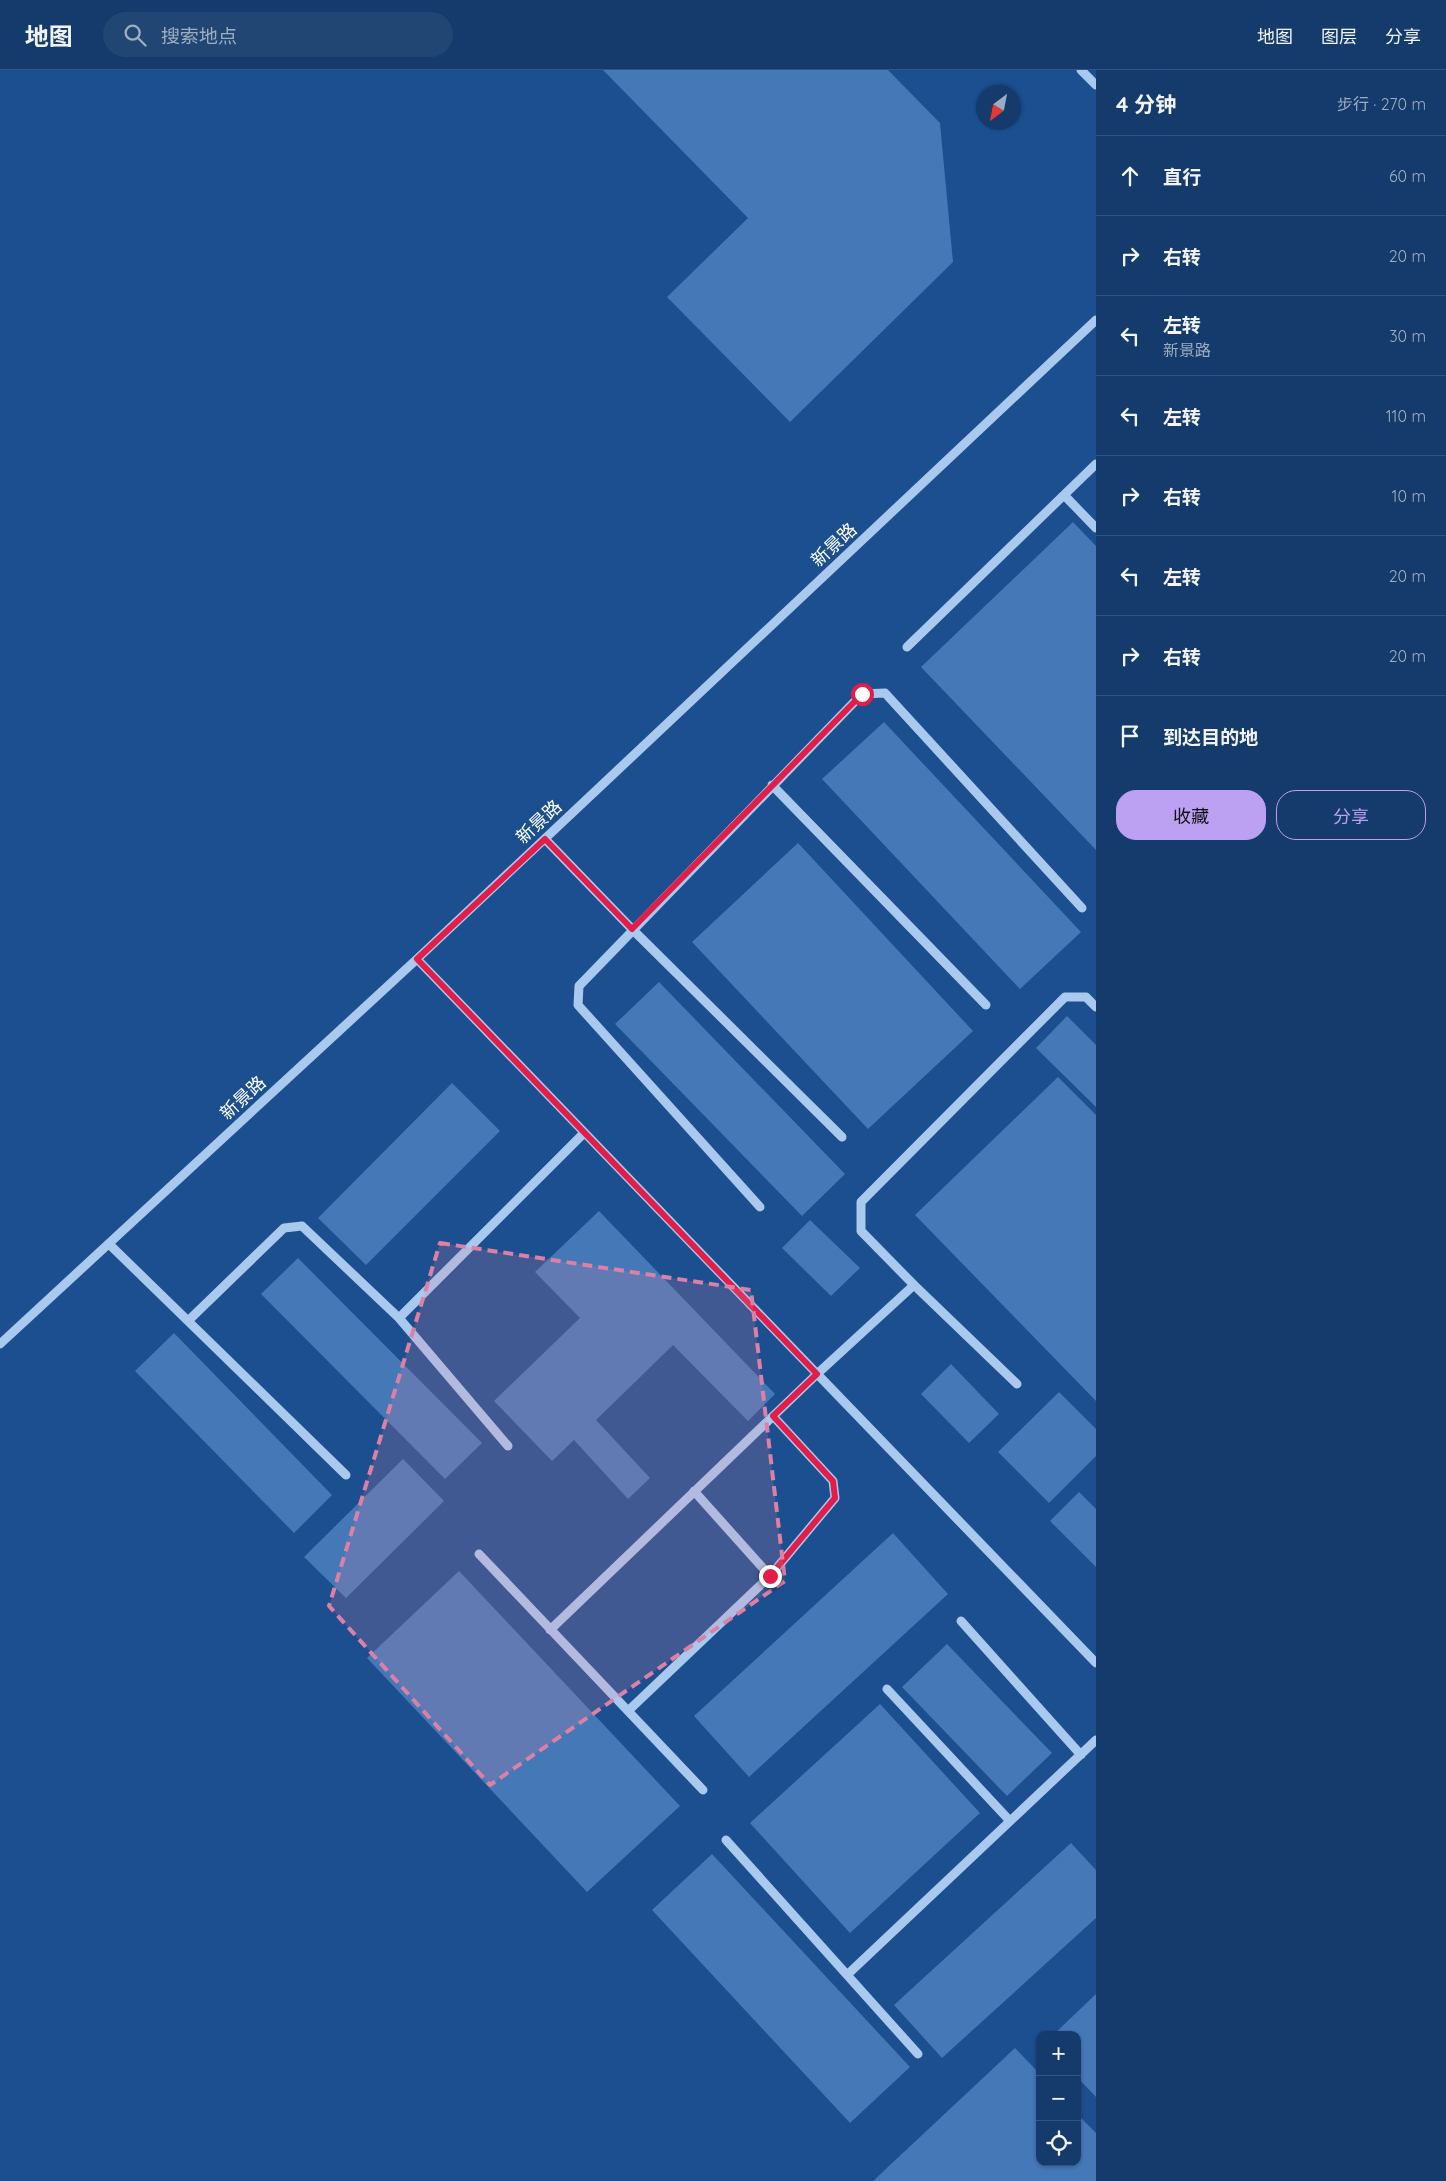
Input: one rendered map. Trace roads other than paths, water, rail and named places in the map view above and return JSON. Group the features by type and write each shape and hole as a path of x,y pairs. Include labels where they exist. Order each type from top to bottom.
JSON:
{"street":[{"path":"1081,70 1096,85"},
{"name":"新景路","path":"0,1344 417,959 1096,320"},
{"path":"907,647 1096,464"},
{"path":"1064,494 1096,528"},
{"path":"760,1206 578,1005 579,986 632,929 862,694 885,693 1082,908"},
{"path":"772,785 986,1005"},
{"path":"545,839 632,929 842,1137"},
{"path":"417,959 1096,1663"},
{"path":"1017,1384 860,1231 861,1202 1066,997 1086,997 1096,1007"},
{"path":"399,1318 584,1133"},
{"path":"189,1320 284,1228 302,1226 399,1318 508,1446"},
{"path":"109,1244 346,1475"},
{"path":"550,1630 817,1374 914,1285"},
{"path":"628,1711 770,1576 835,1498 833,1481 773,1416"},
{"path":"694,1491 770,1576"},
{"path":"478,1554 703,1790"},
{"path":"961,1621 1081,1755"},
{"path":"887,1689 1010,1821"},
{"path":"847,1975 1096,1740"},
{"path":"726,1840 918,2054"}]}
